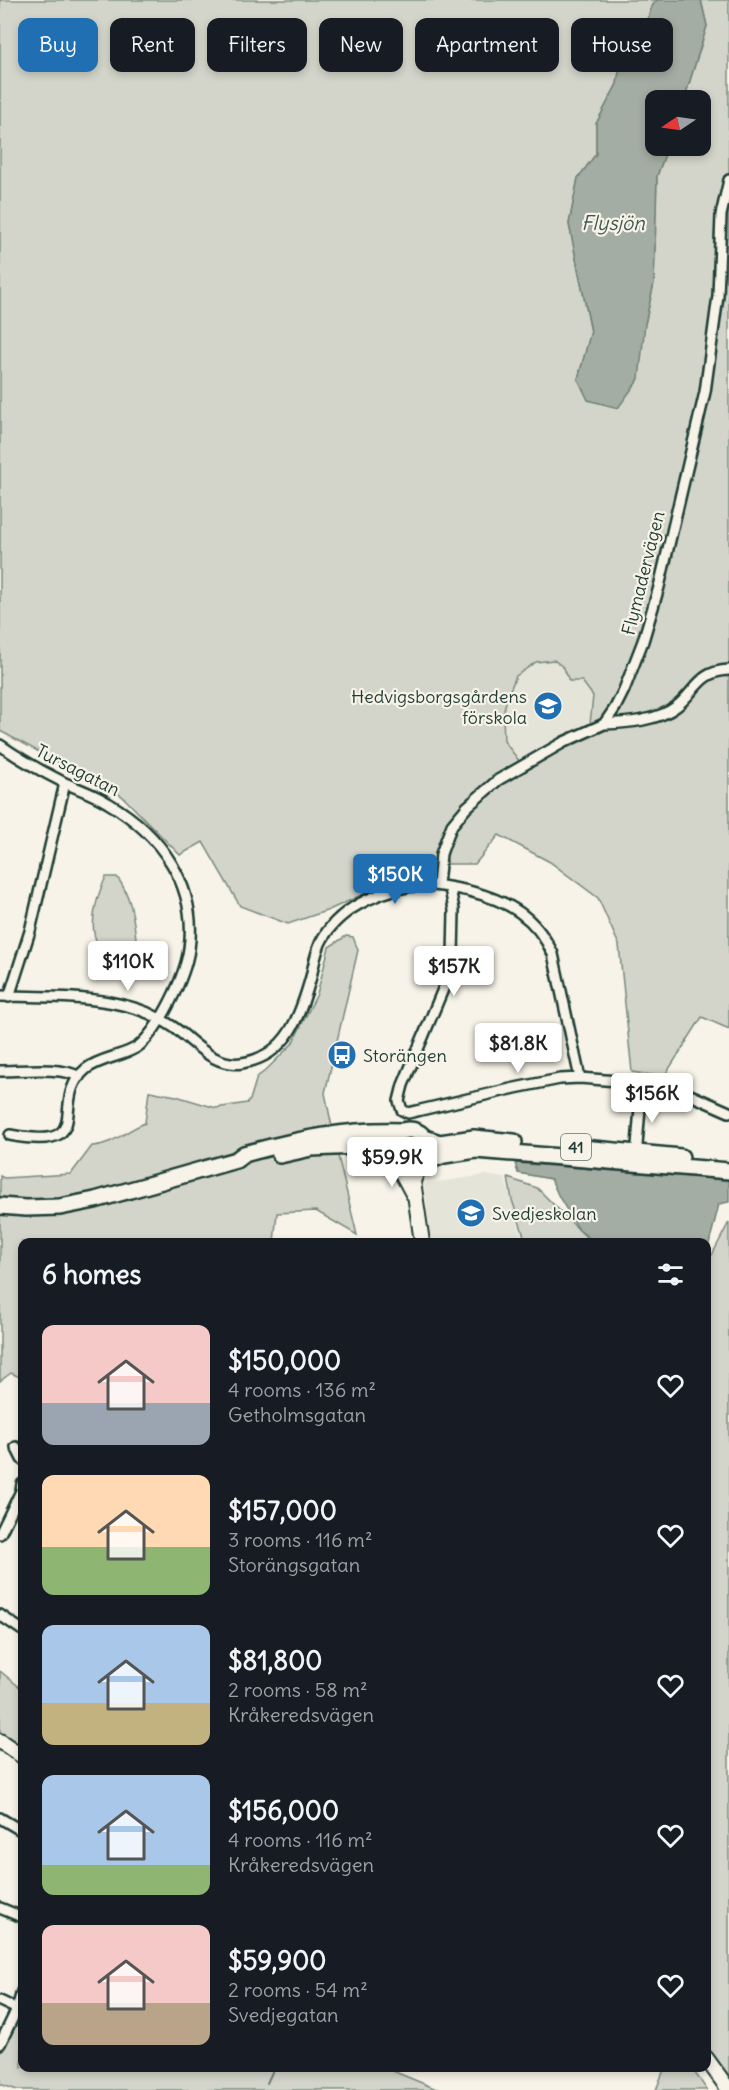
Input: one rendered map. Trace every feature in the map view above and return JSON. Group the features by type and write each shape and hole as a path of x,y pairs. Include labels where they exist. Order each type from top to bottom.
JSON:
{"main road":[{"name":"41","path":"236,1161 244,1154 309,1137 356,1131 404,1131 416,1132 440,1143 474,1138 729,1171"},
{"path":"395,1162 391,1151 392,1143 404,1131"},
{"path":"421,1164 428,1151 425,1138"},
{"name":"41","path":"0,1206 60,1207 95,1200 236,1161 247,1162 311,1148 357,1146 369,1148 408,1168 444,1155 476,1150 729,1162"}],"street":[{"name":"Flymadervägen","path":"604,724 615,708 643,641 659,587 705,392 718,296 721,215 729,180"},
{"path":"438,885 441,854 452,825 480,794 498,780 555,747 604,724 626,723 666,713 678,706 694,685 704,677 729,670"},
{"name":"Tursagatan","path":"0,745 34,768 106,802 141,827 161,848 179,876 189,910 191,927 187,963 176,991 160,1018 139,1046 92,1065 79,1077"},
{"path":"65,783 30,931 5,996 126,1005 160,1018 211,1057 231,1063 261,1059 279,1047 288,1035 303,1000 322,939 334,923 354,907 379,896 415,886 438,885 500,901 519,911 544,935 553,954 580,1078"},
{"path":"450,888 454,910 453,956 446,982 403,1085 399,1101 402,1110 408,1113 515,1088 560,1079 580,1078 642,1083 688,1094 729,1112"},
{"path":"0,1071 64,1072 79,1077 72,1090 66,1126 59,1135 47,1138 10,1135"},
{"path":"636,1158 642,1083"},
{"path":"395,1162 415,1198"},
{"path":"421,1164 413,1181 421,1238"},
{"path":"16,1447 18,1451"},
{"path":"0,1534 18,1497"},
{"path":"0,1615 18,1627"},
{"path":"0,1741 18,1754"},
{"path":"0,1749 18,1756"},
{"path":"0,1818 18,1829"},
{"path":"0,1908 18,1915"},
{"path":"0,2001 17,2009"},
{"path":"0,2044 18,2005"},
{"path":"711,2065 729,2090"}],"shaded area":[{"path":"0,0 657,0 648,18 571,18 571,72 619,72 617,84 596,124 596,154 578,178 569,224 591,332 578,379 645,324 654,283 657,176 664,156 711,156 711,90 687,90 707,26 701,0 729,0 729,1029 702,1017 664,1077 632,1072 619,945 598,898 550,862 499,835 475,864 431,864 419,875 381,886 329,910 288,924 240,906 203,842 180,855 122,796 0,731","holes":["554,660 564,668 569,681 582,681 593,696 590,724 520,762 504,741 503,715 507,697 516,676 536,662"]},
{"name":"Hedvigsborgsgårdens förskola","path":"554,660 582,680 593,695 590,724 520,762 504,741 503,715 507,697 516,676 536,662"},
{"path":"106,877 117,877 125,891 132,914 136,938 121,953 109,954 98,944 93,929 95,910"},
{"path":"346,936 353,937 358,950 325,1093 357,1235 316,1211 277,1213 274,1238 18,1238 18,1376 11,1373 0,1381 0,1176 4,1178 71,1174 92,1146 113,1140 145,1123 149,1091 216,1108 247,1103 257,1077 292,1044 317,994 329,947"},
{"name":"Svedjeskolan","path":"485,1175 505,1178 522,1238 431,1238 424,1184"},
{"path":"508,1178 537,1188 587,1238 525,1238 512,1200"},
{"path":"729,1222 729,2081 711,2058 712,1255"},
{"path":"0,1671 18,1686 18,1744 0,1732"},
{"path":"18,2013 18,2072 395,2072 439,2090 17,2090 0,2084 0,2051"},
{"path":"663,2072 694,2072 707,2090 656,2090"}],"water":[{"name":"Flysjön","path":"657,0 701,0 707,26 687,90 645,90 645,156 664,156 657,176 654,283 645,324 639,379 618,408 588,400 578,379 591,331 569,224 578,178 596,154 596,124 617,84 619,72 673,72 673,18 648,18"},
{"path":"515,1163 729,1180 729,1202 719,1204 710,1238 590,1238 579,1230 551,1179 518,1173"}],"waterway":[{"path":"267,2083 272,2072"}],"place":[{"name":"Hedvigsborgsgårdens förskola","path":"548,706"},
{"name":"Storängen","path":"342,1055"},
{"name":"Svedjeskolan","path":"471,1213"}]}
